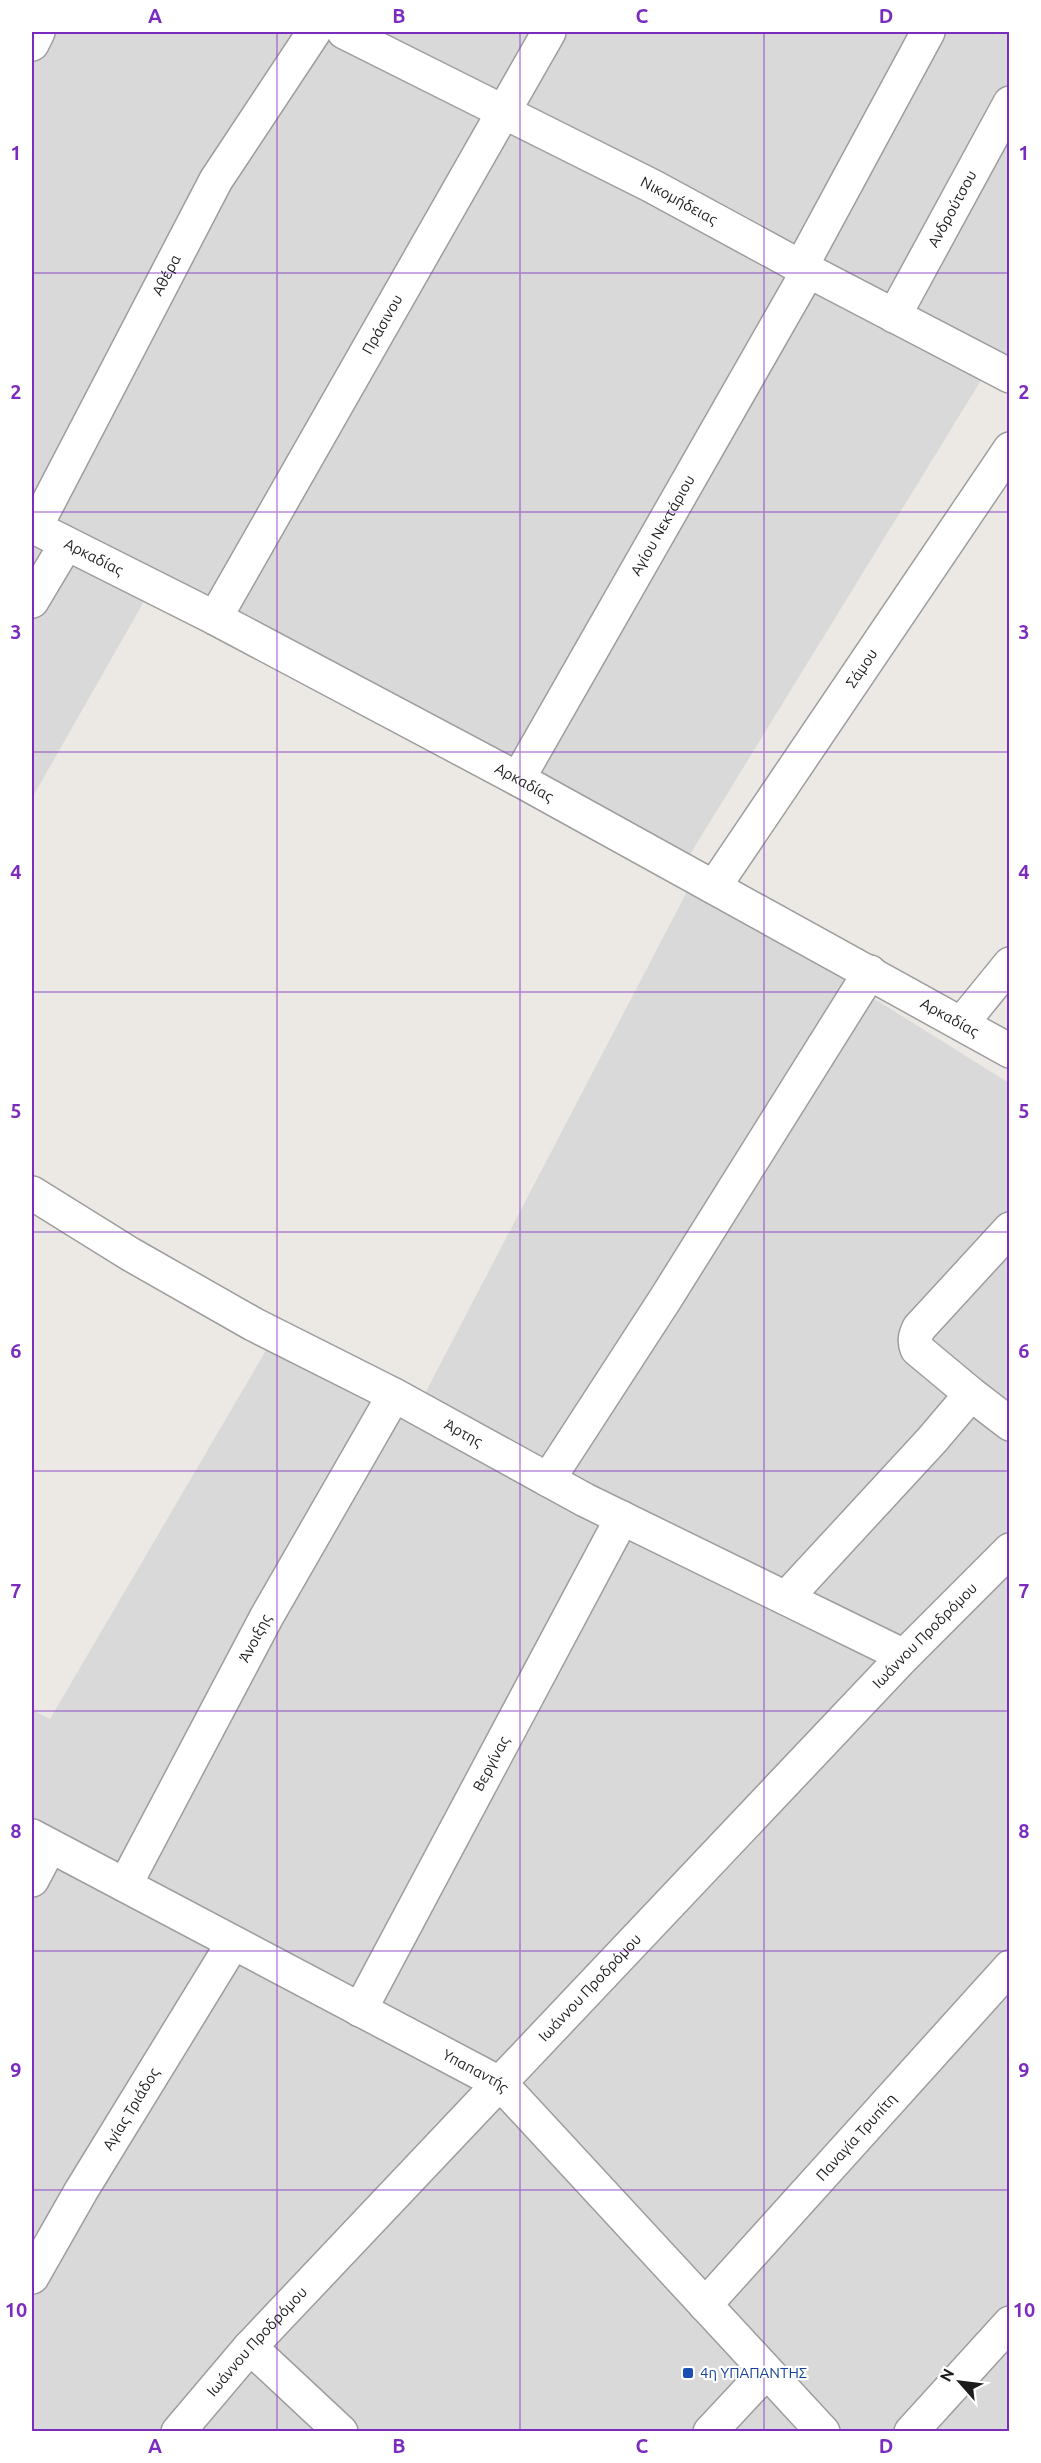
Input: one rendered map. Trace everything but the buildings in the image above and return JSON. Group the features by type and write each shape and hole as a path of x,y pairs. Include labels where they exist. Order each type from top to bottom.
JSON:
{"street":[{"path":"32,44 39,32"},
{"name":"Αθέρα","path":"33,527 216,180 314,32"},
{"name":"Νικομήδειας","path":"344,32 652,186 804,269 1010,376"},
{"name":"Πράσινου","path":"215,618 549,32"},
{"name":"Αγίου Νεκτάριου","path":"518,779 804,269 928,32"},
{"name":"Ανδρούτσου","path":"894,316 1010,103"},
{"name":"Σάμου","path":"714,887 1010,449"},
{"name":"Αρκαδίας","path":"33,527 215,618 518,779 1010,1051"},
{"path":"32,601 66,544"},
{"path":"962,1023 1010,964"},
{"path":"548,1480 672,1288 870,972"},
{"name":"Άρτης","path":"32,1193 130,1254 253,1324 394,1395 622,1518 904,1656"},
{"path":"1010,1229 915,1335 914,1342 917,1349 1010,1424"},
{"path":"787,1598 932,1440 971,1394"},
{"name":"Άνοιξης","path":"124,1885 267,1616 394,1395"},
{"name":"Βεργίνας","path":"360,2010 622,1518"},
{"name":"Ιωάννου Προδρόμου","path":"178,2432 250,2347 904,1656 1010,1550"},
{"path":"32,1880 41,1841"},
{"name":"Υπαπαντής","path":"41,1841 501,2084 823,2432"},
{"name":"Αγίας Τριάδος","path":"32,2277 81,2191 233,1942"},
{"name":"Παναγία Τρυπίτη","path":"705,2305 1010,1967"},
{"path":"911,2432 1010,2323"},
{"path":"250,2347 341,2432"},
{"path":"710,2432 766,2372"}],"shaded area":[{"path":"32,32 1009,32 1009,381 988,369 689,856 146,598 32,798"},
{"path":"691,884 1009,1083 1009,2431 32,2431 32,1710 50,1719 271,1342 421,1401"}],"place":[{"name":"4η ΥΠΑΠΑΝΤΗΣ","path":"688,2373"}]}
